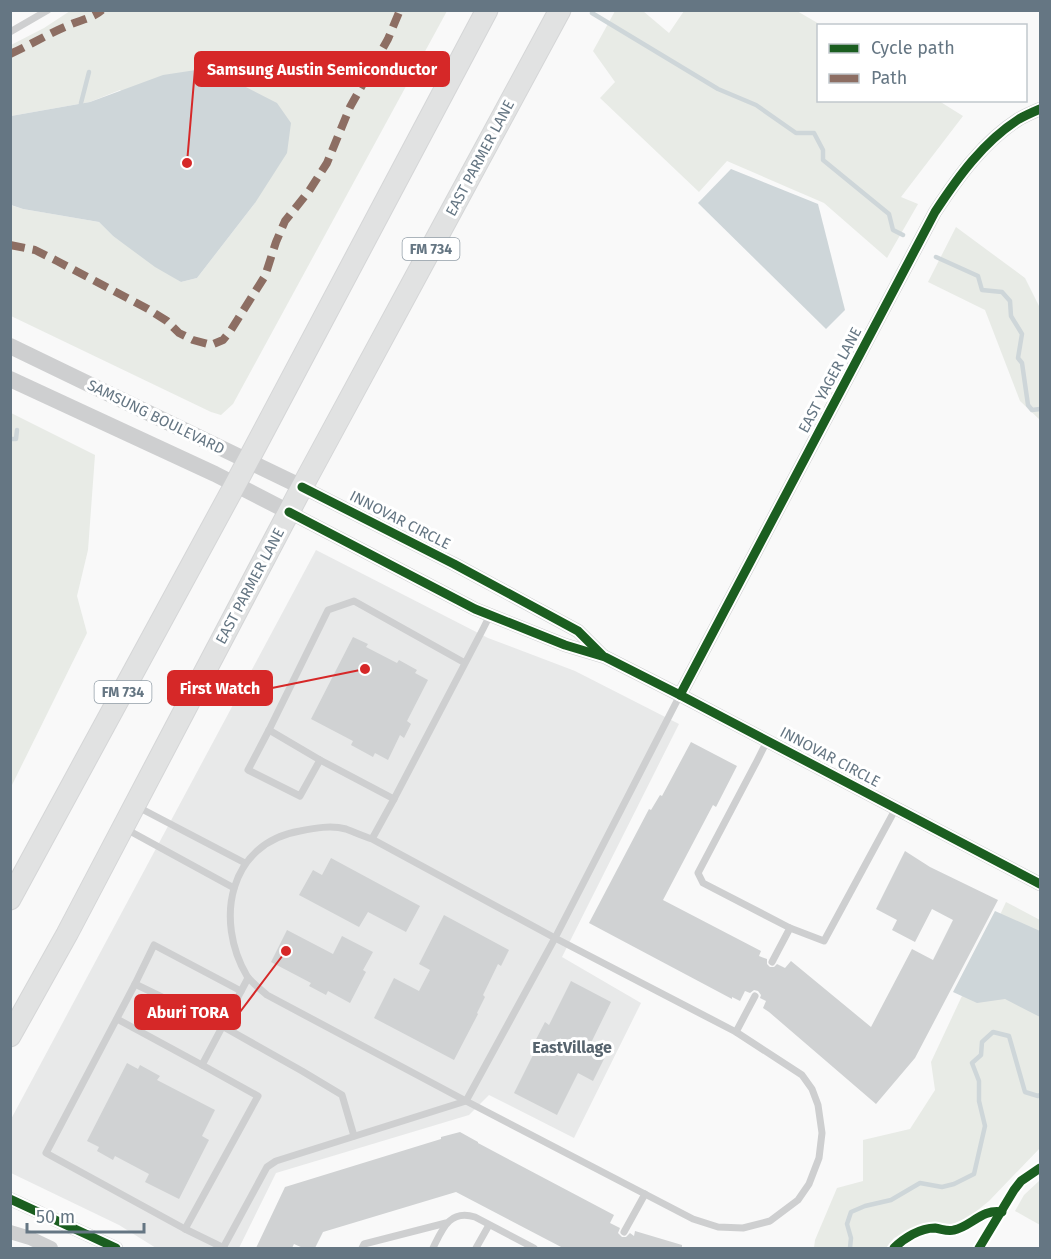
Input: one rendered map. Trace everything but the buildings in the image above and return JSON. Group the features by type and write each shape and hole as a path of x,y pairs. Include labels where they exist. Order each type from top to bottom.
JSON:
{"main road":[{"name":"FM 734","path":"10,899 235,486 487,10"},
{"name":"EAST PARMER LANE","path":"10,1036 67,934 302,487 560,10"}],"street":[{"name":"EAST YAGER LANE","path":"680,695 935,212 955,182 991,140 1020,118 1041,109"},
{"name":"SAMSUNG BOULEVARD","path":"10,346 302,487"},
{"name":"SAMSUNG BOULEVARD","path":"10,379 215,474 289,512"},
{"name":"INNOVAR CIRCLE","path":"302,487 454,564 578,631 605,657"},
{"name":"INNOVAR CIRCLE","path":"289,512 490,615 565,645 605,657 1040,884"},
{"path":"10,1199 116,1248"},
{"path":"10,1232 51,1248"}],"lane":[{"path":"10,32 48,10"},
{"path":"320,760 300,796 248,770 328,610 354,601 465,663"},
{"path":"372,839 490,615"},
{"path":"241,991 154,945 46,1153 224,1248 267,1167 276,1161 466,1101 555,938 680,695"},
{"path":"269,730 394,799"},
{"path":"767,741 698,873 703,884 789,928 824,941 896,808"},
{"path":"135,805 245,864"},
{"path":"123,827 234,888"},
{"path":"321,827 344,829 372,839 736,1032 802,1075 812,1089 818,1105 822,1132 819,1158 809,1184 798,1200 770,1221 743,1228 718,1227 693,1219 267,996 248,978 238,957 231,931 232,896 245,864 269,841 294,832 321,827"},
{"path":"772,962 789,928"},
{"path":"202,1065 248,978"},
{"path":"135,984 222,1026 342,1095 354,1136"},
{"path":"736,1032 755,996"},
{"path":"117,1019 258,1096 185,1229"},
{"path":"624,1232 645,1194"},
{"path":"362,1248 364,1244 446,1223 458,1216 467,1215 524,1246 534,1248"},
{"path":"433,1248 446,1223"},
{"path":"476,1248 489,1225"}],"shaded area":[{"path":"70,11 447,11 233,404 221,415 11,316 10,205 99,222 113,236 181,282 197,278 255,203 120,90 90,102 11,116 11,45"},
{"path":"615,11 643,11 669,33 684,11 797,11 819,24 817,24 817,102 941,102 963,116 901,197 918,204 887,258 824,203 727,161 699,192 600,98 615,82 593,51"},
{"path":"209,68 277,103 291,123 287,153 255,203 197,278 181,282 155,267 113,236 99,222 11,205 11,116 90,102 163,75"},
{"path":"731,169 818,204 845,310 826,329 698,203"},
{"path":"956,227 1025,278 1040,308 1040,420 1020,401 985,310 928,282"},
{"path":"11,413 95,455 88,550 77,596 87,633 11,787"},
{"path":"316,550 488,638 575,671 679,724 562,957 641,1003 574,1138 489,1095 469,1115 276,1173 239,1248 156,1248 119,1225 11,1173 10,1121"},
{"path":"1006,902 1040,920 1040,1148 989,1201 968,1218 953,1224 924,1223 894,1238 886,1248 814,1248 815,1240 837,1188 863,1181 863,1140 910,1129 935,1090 931,1062"},
{"path":"995,911 1040,931 1040,1017 1005,999 977,1003 953,992"},
{"path":"1040,1180 1040,1225 1015,1211 1024,1195"}],"waterway":[{"path":"592,13 718,89 756,105 796,133 814,133 823,150 823,160 889,214 893,230 903,235"},
{"path":"81,107 89,72"},
{"path":"936,257 978,276 982,290 1002,292 1010,301 1011,316 1022,334 1018,358 1022,363 1028,405 1032,410 1040,409"},
{"path":"10,439 16,439 17,430"},
{"path":"850,1248 851,1238 847,1224 851,1212 891,1200 920,1183 942,1187 974,1174 985,1126 979,1101 979,1081 972,1063 981,1055 982,1042 993,1032 1009,1036 1025,1092 1040,1095"}],"marked path":[{"path":"10,54 102,10"},
{"path":"10,245 35,250 57,261 148,309 167,321 179,333 193,340 211,345 223,340 265,276 285,221 309,191 327,163 350,107 388,39 400,10"}],"cycle path":[{"path":"680,695 935,212 962,173 994,138 1019,119 1040,109"},
{"path":"302,487 454,564 578,631 602,655"},
{"path":"289,512 475,609 565,645 605,657 1040,884"},
{"path":"979,1248 1014,1190 1021,1181 1040,1168"},
{"path":"10,1199 116,1248"},
{"path":"894,1248 907,1237 918,1232 935,1228 952,1231 983,1215 1002,1212"}],"place":[{"name":"Samsung Austin Semiconductor","path":"187,163"},
{"name":"First Watch","path":"365,669"},
{"name":"Aburi TORA","path":"286,951"}],"district":[{"name":"EastVillage","path":"572,1047"}]}
